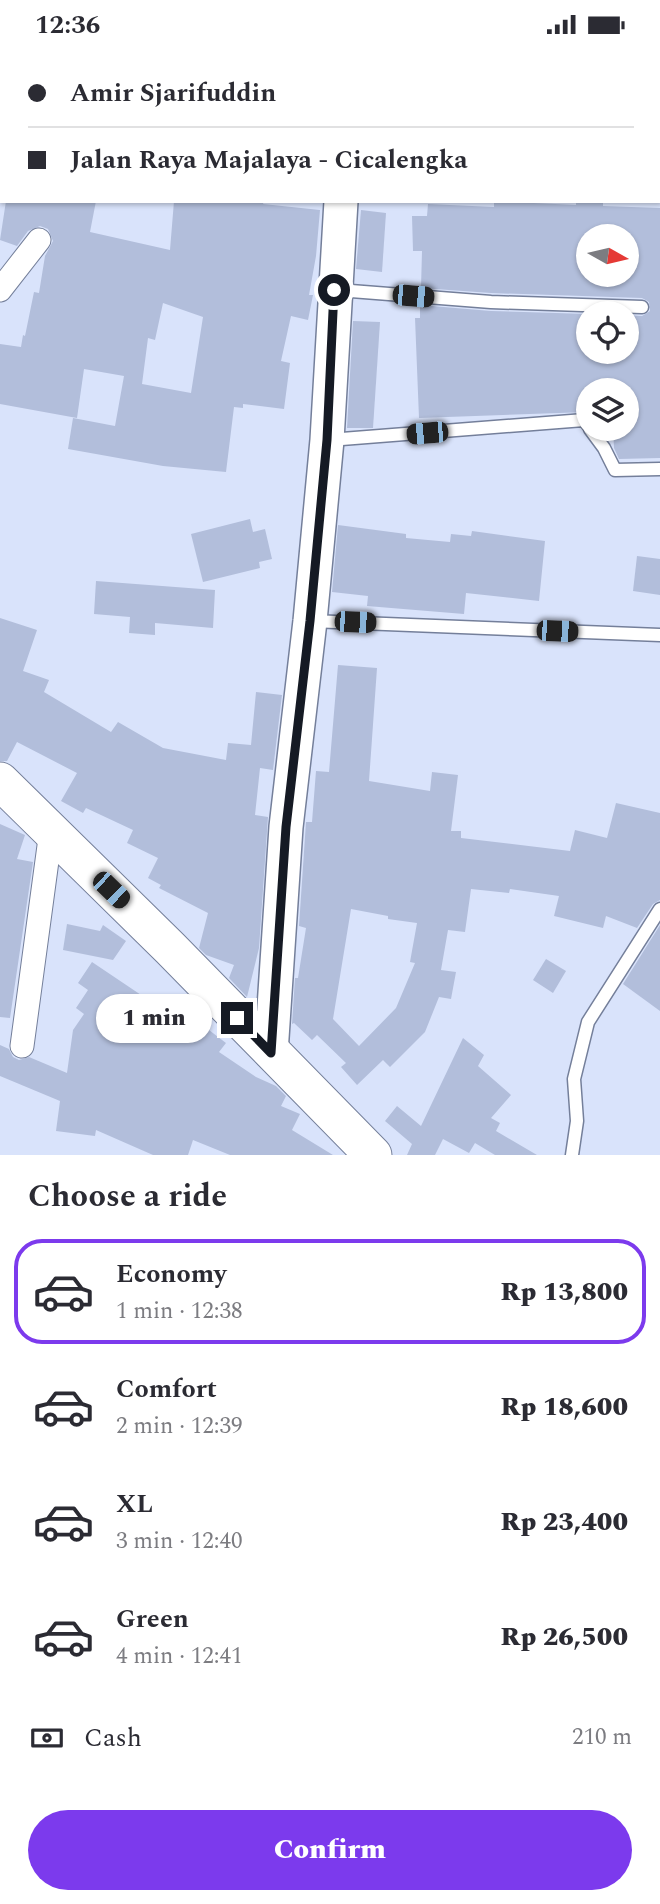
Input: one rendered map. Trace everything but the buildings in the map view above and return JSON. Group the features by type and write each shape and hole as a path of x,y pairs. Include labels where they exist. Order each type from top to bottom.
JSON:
{"main road":[{"path":"271,1053 286,827 310,621 327,440 341,203"},
{"path":"0,781 170,948 373,1155"}],"street":[{"path":"0,290 39,240"},
{"path":"22,1046 51,831"}],"lane":[{"path":"334,290 491,302 642,307"},
{"path":"327,440 576,421"},
{"path":"599,441 615,470 660,469"},
{"path":"310,621 660,635"},
{"path":"572,1155 577,1121 574,1079 588,1022 660,909"}],"route":[{"path":"237,1018 271,1053 286,827 310,621 327,440 334,290"}]}
